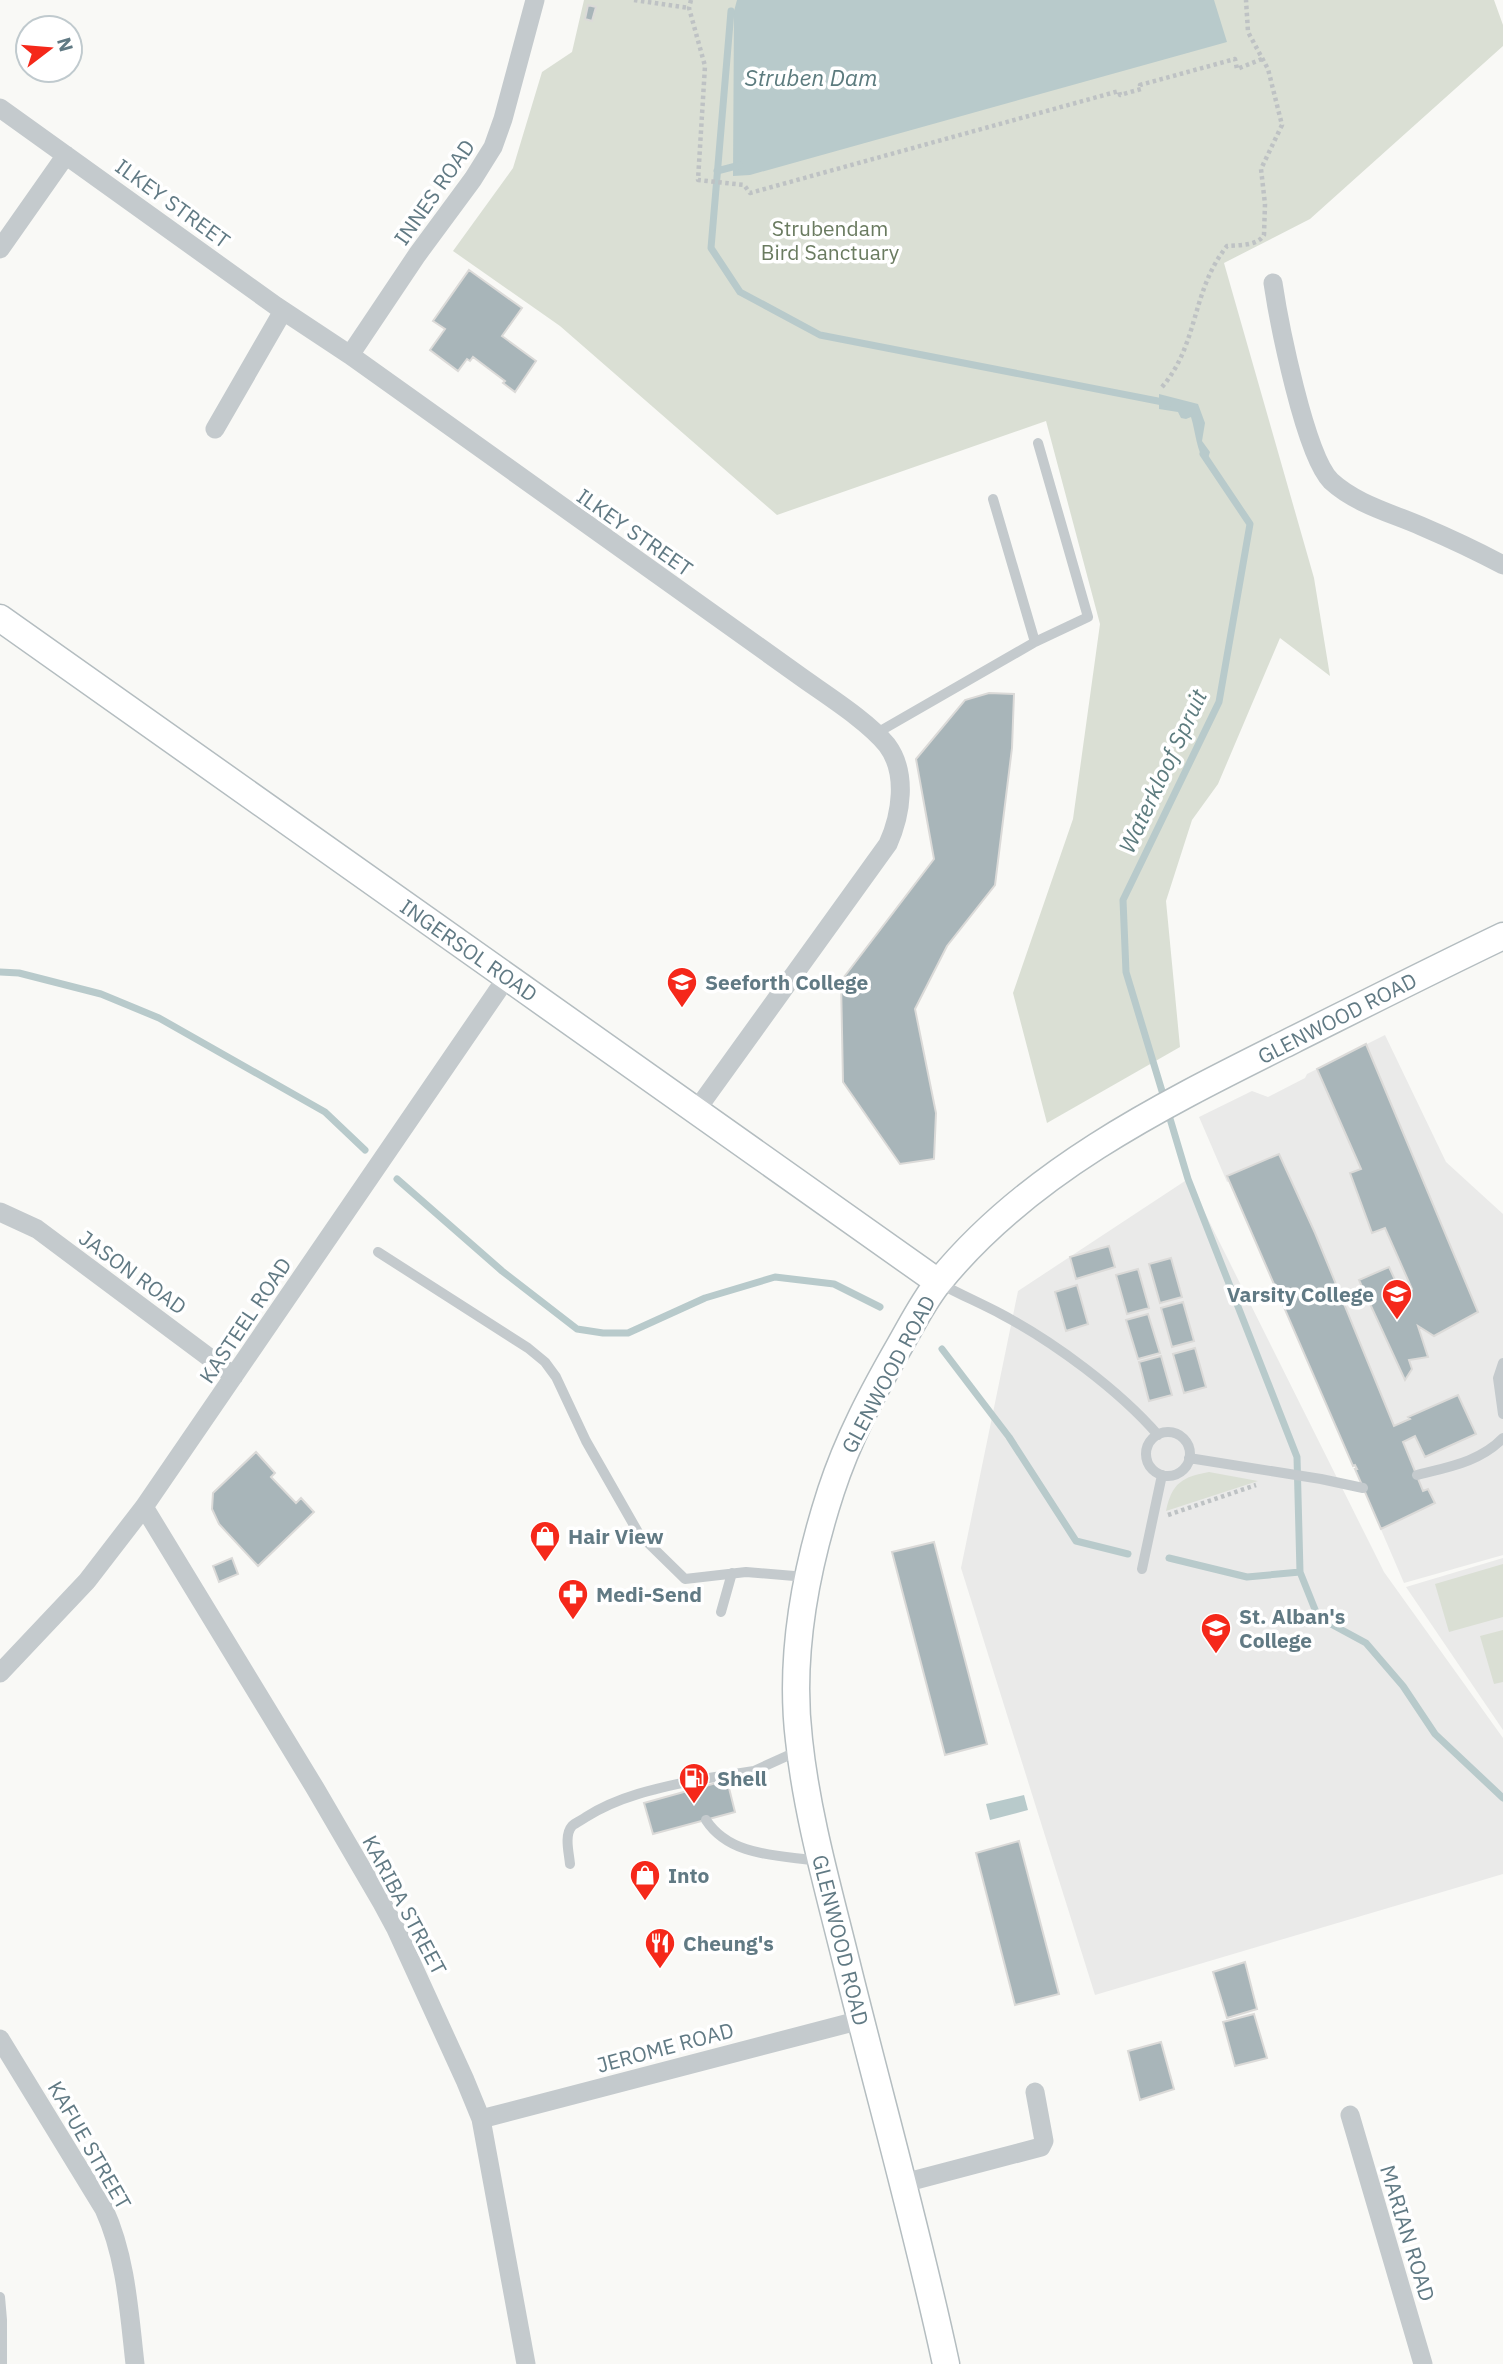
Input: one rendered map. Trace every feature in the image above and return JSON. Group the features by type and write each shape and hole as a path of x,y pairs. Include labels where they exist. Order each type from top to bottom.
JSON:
{"street":[{"name":"INNES ROAD","path":"350,355 493,147 503,120 535,0"},
{"name":"ILKEY STREET","path":"0,108 834,700 887,746 893,756 900,788 899,813 892,834 877,860 695,1112"},
{"path":"0,249 66,155"},
{"path":"1273,283 1279,324 1303,415 1317,460 1326,475 1338,487 1362,502 1424,527 1503,565"},
{"path":"215,429 284,311"},
{"name":"INGERSOL ROAD","path":"4,628 507,977 938,1282"},
{"name":"GLENWOOD ROAD","path":"946,2364 904,2183 860,2021 822,1862 797,1724 797,1660 806,1577 814,1544 849,1441 873,1391 938,1282 1007,1212 1050,1179 1143,1117 1503,936"},
{"name":"KASTEEL ROAD","path":"0,1673 87,1581 144,1507 507,977"},
{"name":"JASON ROAD","path":"0,1212 37,1229 234,1376"},
{"name":"KARIBA STREET","path":"144,1507 316,1788 396,1929 470,2090 481,2119 526,2364"},
{"name":"JEROME ROAD","path":"481,2119 860,2021"},
{"name":"KAFUE STREET","path":"0,2039 104,2208 121,2259 135,2364"},
{"path":"904,2183 1041,2147 1044,2141 1035,2092"},
{"name":"MARIAN ROAD","path":"1350,2115 1423,2364"}],"lane":[{"path":"875,734 1035,642 1088,617 1038,443"},
{"path":"993,499 1035,642"},
{"path":"379,1252 528,1348 545,1362 556,1377 586,1441 639,1534 685,1579 732,1573 806,1577"},
{"path":"938,1282 1002,1314 1066,1356 1121,1396 1158,1434"},
{"path":"1503,1363 1498,1378 1503,1413"},
{"path":"1167,1432 1180,1436 1189,1448 1185,1468 1173,1476 1152,1470 1146,1457 1149,1443 1158,1434 1167,1432"},
{"path":"1417,1475 1470,1461 1494,1447 1503,1438"},
{"path":"1189,1458 1363,1488"},
{"path":"1142,1569 1162,1475"},
{"path":"721,1612 732,1573"},
{"path":"569,1864 568,1835 572,1826 599,1809 660,1787 696,1784 754,1771 800,1750"},
{"path":"706,1820 717,1835 738,1847 822,1862"},
{"path":"0,2297 2,2364"}],"path":[{"path":"634,0 689,8"},
{"path":"691,0 689,8 705,66 698,180 733,182 744,185 750,193 1119,91 1120,95 1131,92 1141,89 1140,85 1235,59 1237,69 1262,59"},
{"path":"1162,387 1173,374 1186,348 1204,282 1218,257 1227,246 1255,243 1262,239 1264,234 1265,204 1261,169 1282,125 1268,69 1248,32 1246,0"},
{"path":"1154,1515 1164,1516 1266,1482 1269,1471"}],"shaded area":[{"name":"Varsity College","path":"1385,1035 1446,1162 1503,1214 1503,1555 1404,1583 1355,1469 1357,1468 1353,1466 1230,1181 1227,1182 1199,1117 1252,1091 1268,1097"},
{"name":"St. Alban's College","path":"1188,1179 1384,1572 1503,1738 1503,1874 1095,1995 961,1568 1018,1291"},
{"path":"1503,1558 1503,1730 1406,1587"}],"green space":[{"name":"Strubendam Bird Sanctuary","path":"584,0 1494,0 1503,25 1503,46 1310,219 1224,263 1314,578 1330,676 1280,638 1218,784 1192,820 1166,901 1180,1047 1047,1123 1013,993 1073,819 1100,624 1046,421 777,515 560,326 453,251 513,168 542,72 572,52"},
{"path":"1209,1472 1258,1481 1166,1511 1171,1494 1180,1483 1192,1476"},
{"path":"1503,1564 1503,1617 1449,1632 1435,1584"},
{"path":"1503,1630 1503,1682 1494,1684 1480,1636"}],"water":[{"name":"Struben Dam","path":"737,0 1214,0 1227,42 750,175 733,176 734,11"},
{"path":"1159,394 1198,404 1205,423 1202,441 1210,452 1206,464 1198,447 1191,417 1181,418 1178,412 1159,409"},
{"path":"1024,1795 1028,1810 990,1820 986,1804"}],"building":[{"path":"588,5 596,7 592,21 585,19"},
{"path":"469,270 522,308 502,336 536,361 515,392 473,357 470,361 467,359 458,371 430,350 445,329 433,321"},
{"path":"989,693 1014,694 1012,748 995,885 947,946 915,1009 936,1113 934,1159 900,1164 843,1082 841,981 934,859 916,759 965,700"},
{"path":"1366,1044 1478,1312 1434,1336 1418,1326 1428,1357 1409,1360 1412,1369 1405,1380 1359,1280 1389,1267 1402,1295 1412,1289 1385,1228 1372,1233 1350,1173 1361,1169 1317,1069"},
{"path":"1279,1154 1315,1233 1394,1426 1458,1395 1476,1434 1425,1457 1415,1436 1403,1442 1423,1491 1428,1489 1435,1503 1381,1529 1227,1176"},
{"path":"1109,1246 1115,1267 1076,1279 1070,1257"},
{"path":"1171,1258 1182,1297 1160,1303 1149,1264"},
{"path":"1138,1269 1149,1308 1127,1314 1116,1275"},
{"path":"1077,1285 1088,1324 1066,1331 1055,1292"},
{"path":"1183,1302 1194,1341 1172,1347 1161,1308"},
{"path":"1148,1314 1160,1353 1138,1359 1126,1320"},
{"path":"1195,1348 1206,1387 1184,1393 1173,1354"},
{"path":"1161,1356 1172,1395 1149,1401 1139,1362"},
{"path":"256,1452 275,1473 271,1477 296,1503 301,1498 314,1512 258,1566 219,1524 212,1509 213,1493"},
{"path":"934,1542 987,1744 945,1755 892,1552"},
{"path":"232,1558 238,1574 219,1582 213,1566"},
{"path":"727,1780 735,1812 653,1834 644,1803"},
{"path":"1019,1841 1059,1994 1015,2005 976,1853"},
{"path":"1245,1962 1257,2009 1227,2018 1213,1972"},
{"path":"1254,2014 1267,2058 1235,2066 1223,2022"},
{"path":"1161,2042 1174,2089 1140,2100 1128,2051"}],"waterway":[{"name":"Waterkloof Spruit","path":"731,11 711,248 740,292 820,335 1168,403"},
{"name":"Waterkloof Spruit","path":"717,171 740,165"},
{"name":"Waterkloof Spruit","path":"1165,1101 1126,972 1123,900 1219,702 1250,524 1203,454"},
{"path":"0,972 19,973 101,994 159,1018 325,1112 365,1150"},
{"name":"Waterkloof Spruit","path":"1168,1112 1188,1179 1297,1457 1300,1572 1318,1617 1366,1643 1403,1686 1435,1734 1503,1798"},
{"path":"397,1179 502,1271 577,1329 628,1333 705,1298 775,1277 834,1284 880,1307"},
{"path":"942,1349 1009,1437 1076,1541 1128,1554"},
{"path":"1169,1558 1247,1577 1300,1572"}],"place":[{"name":"Seeforth College","path":"682,1009"},
{"name":"Varsity College","path":"1397,1321"},
{"name":"Hair View","path":"545,1563"},
{"name":"Medi-Send","path":"573,1621"},
{"name":"St. Alban's College","path":"1216,1655"},
{"name":"Shell","path":"694,1805"},
{"name":"Into","path":"645,1902"},
{"name":"Cheung's","path":"660,1970"}]}
